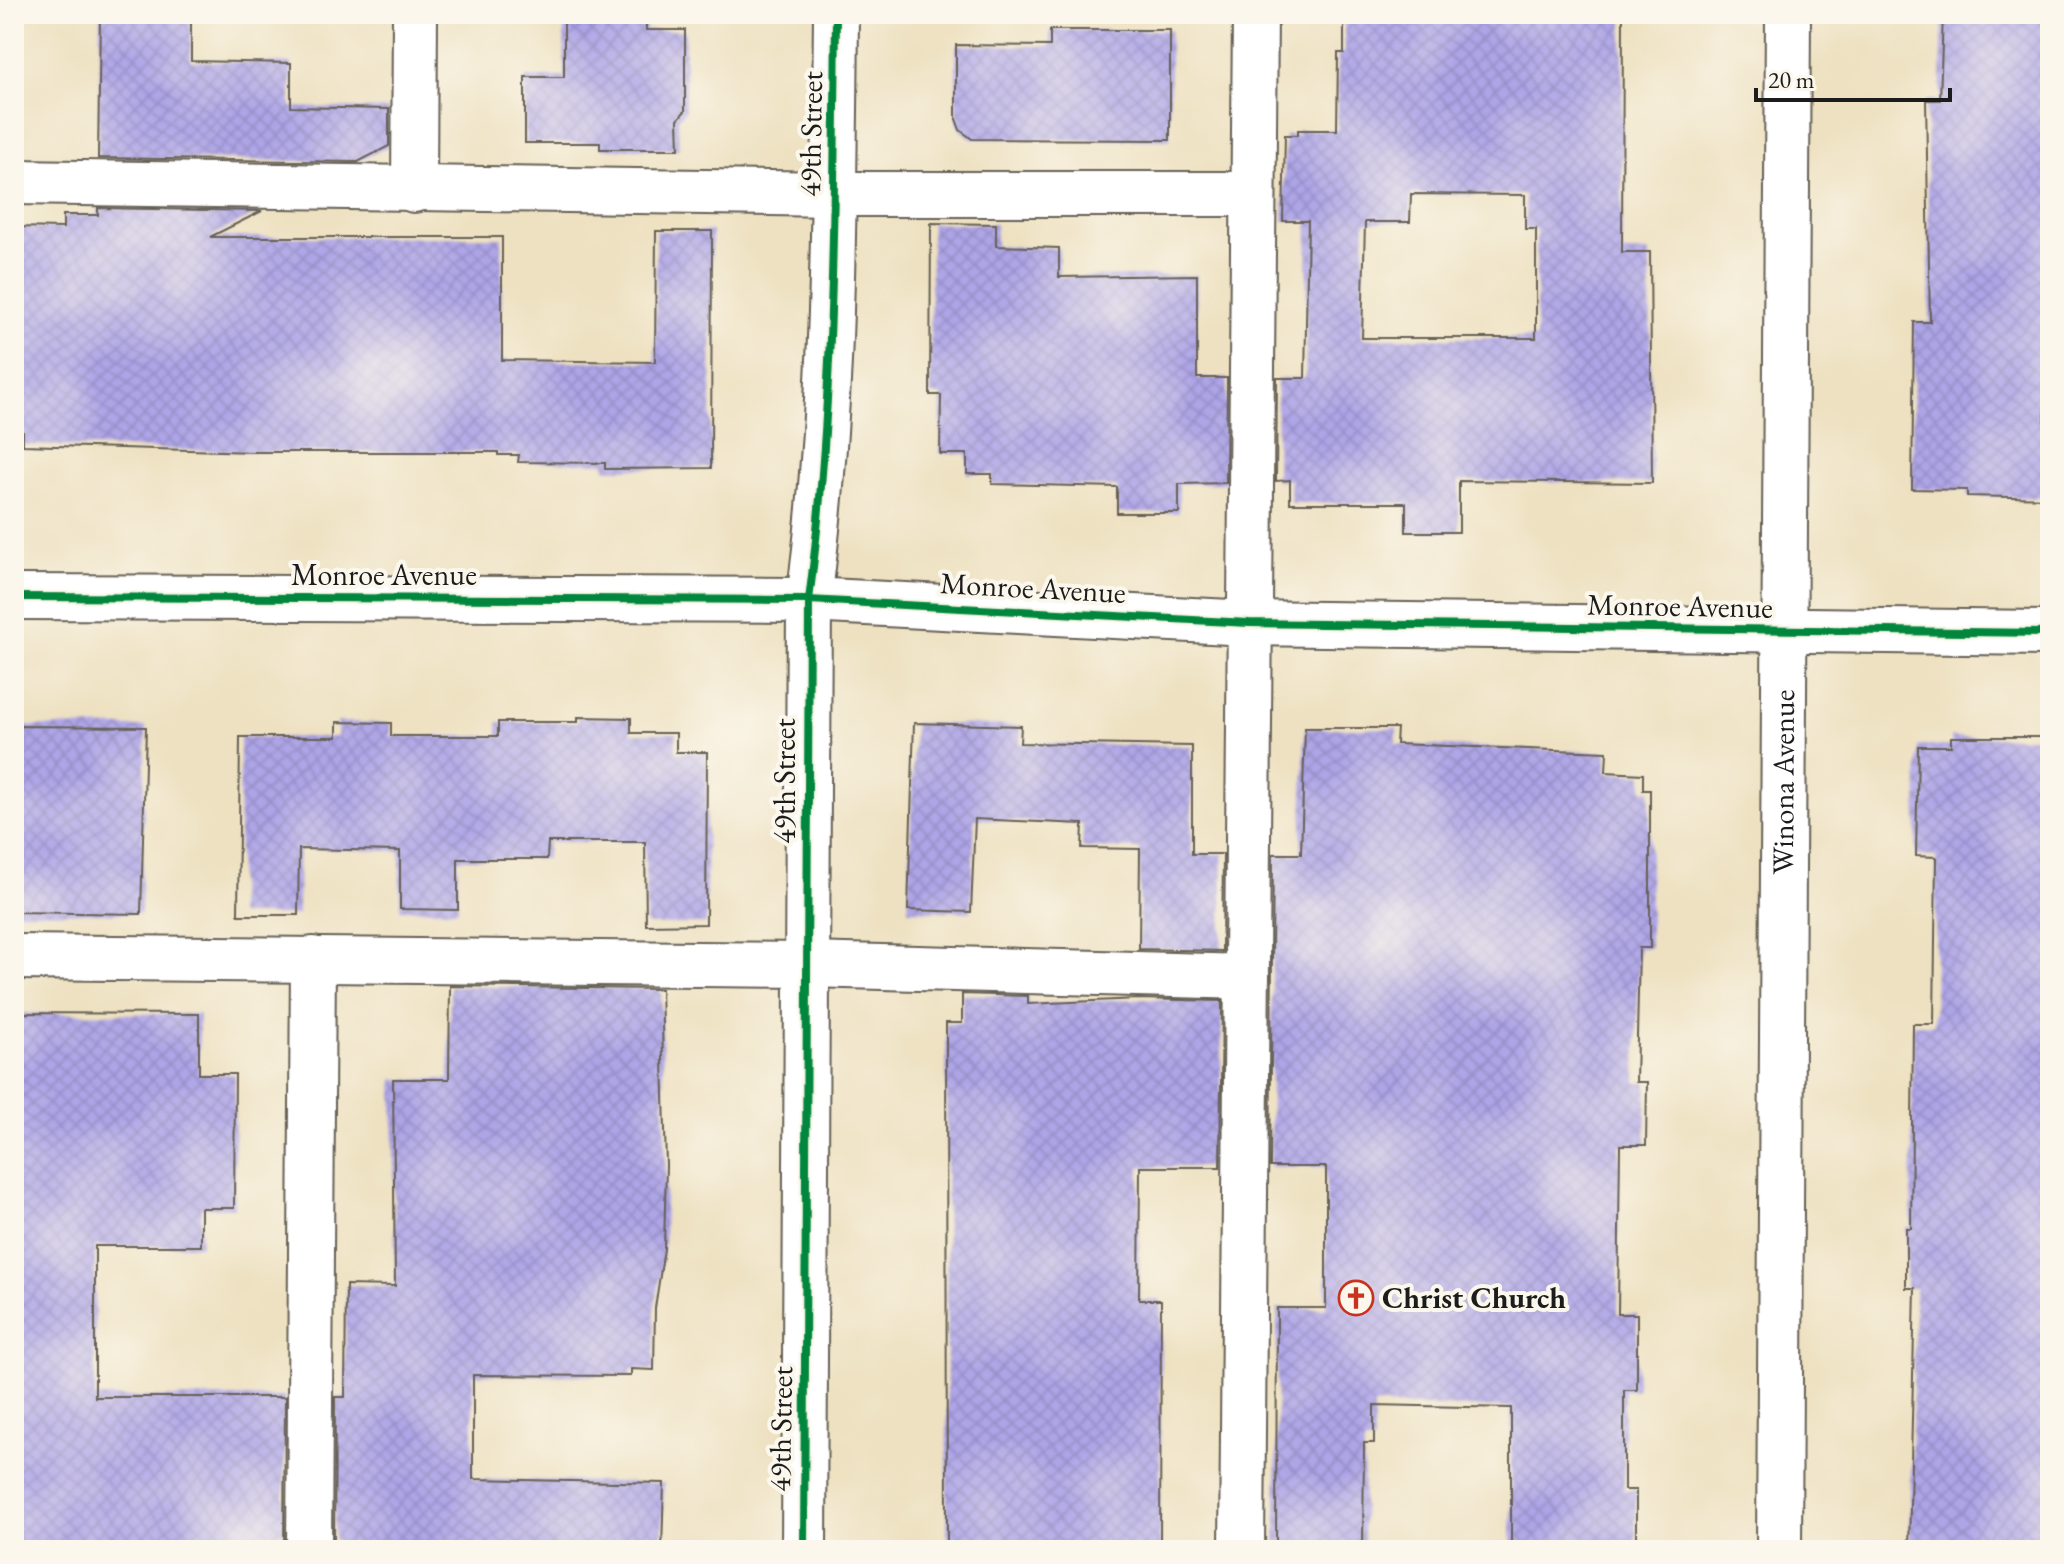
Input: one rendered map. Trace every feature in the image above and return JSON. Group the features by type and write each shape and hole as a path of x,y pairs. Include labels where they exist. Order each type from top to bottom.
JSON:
{"street":[{"path":"414,190 415,14"},
{"name":"49th Street","path":"804,1550 809,600 822,503 834,194 836,14"},
{"path":"1242,1550 1255,14"},
{"name":"Winona Avenue","path":"1779,1550 1788,14"},
{"path":"14,182 414,190 1253,194"},
{"name":"Monroe Avenue","path":"14,597 809,600 1249,623 2050,633"},
{"path":"14,957 809,965 1247,977"},
{"path":"309,1550 313,959"}],"building":[{"path":"100,14 191,14 191,61 291,63 291,107 389,109 389,146 358,162 98,158"},
{"path":"1344,14 1623,14 1622,252 1650,252 1652,483 1459,481 1459,532 1406,532 1406,503 1290,503 1290,480 1276,481 1277,378 1305,378 1308,221 1283,221 1285,135 1298,135 1298,130 1337,130 1338,53 1344,53","holes":["1411,194 1525,195 1525,229 1536,229 1536,338 1362,338 1365,222 1410,222"]},
{"path":"1943,14 2050,14 2050,315 2044,446 2050,446 2050,498 1967,496 1967,490 1912,489 1914,322 1930,322 1926,100 1940,100"},
{"path":"564,18 646,18 646,30 685,30 685,111 678,119 679,149 600,149 600,143 525,143 525,77 564,77"},
{"path":"1050,30 1170,30 1170,140 972,139 960,130 956,119 956,45 1050,46"},
{"path":"98,208 262,211 210,237 502,237 502,360 655,362 656,231 712,231 711,468 605,469 605,463 518,462 519,455 498,455 498,452 255,452 23,445 23,432 14,432 14,227 63,228 63,215 98,215"},
{"path":"931,223 996,224 996,246 1059,248 1059,277 1197,275 1197,378 1227,378 1226,483 1179,484 1179,513 1117,513 1117,487 992,484 992,474 967,474 967,454 940,454 941,395 930,395"},
{"path":"578,717 631,718 631,733 676,733 676,752 707,752 706,924 646,925 645,842 548,842 547,859 458,859 458,910 400,909 400,851 299,849 298,915 238,915 240,737 337,737 337,722 391,723 391,736 498,736 498,722 578,722"},
{"path":"914,723 1021,726 1020,743 1192,746 1192,854 1223,854 1222,951 1139,949 1140,849 1082,848 1083,824 975,819 971,912 908,910"},
{"path":"14,726 146,727 141,914 14,912"},
{"path":"1305,728 1397,728 1396,744 1607,752 1606,772 1643,774 1643,790 1650,790 1650,948 1639,948 1636,1082 1647,1082 1646,1145 1620,1145 1618,1314 1637,1314 1637,1390 1624,1390 1624,1490 1636,1490 1636,1550 1511,1550 1511,1408 1374,1405 1374,1443 1364,1443 1363,1550 1276,1550 1277,1308 1326,1308 1326,1167 1270,1167 1273,854 1301,854"},
{"path":"1951,737 2050,737 2050,1550 1909,1550 1915,1288 1906,1288 1906,1228 1911,1228 1913,1024 1934,1024 1936,857 1916,856 1918,746 1951,746"},
{"path":"450,986 661,989 666,1165 664,1249 655,1308 654,1370 631,1369 631,1376 473,1375 473,1479 664,1483 662,1550 334,1550 335,1397 345,1397 346,1285 395,1286 393,1079 449,1079"},
{"path":"962,994 1028,996 1028,1004 1138,999 1222,1001 1220,1167 1140,1167 1139,1300 1161,1300 1160,1550 947,1550 946,1023 962,1023"},
{"path":"14,1013 199,1014 199,1074 235,1074 234,1208 201,1208 201,1246 95,1246 95,1397 285,1397 284,1550 14,1550"}],"cycle path":[{"path":"804,1550 809,600 828,381 836,14"},
{"path":"14,597 809,600 1249,623 2050,633"}],"place":[{"name":"Christ Church","path":"1356,1298"}]}
